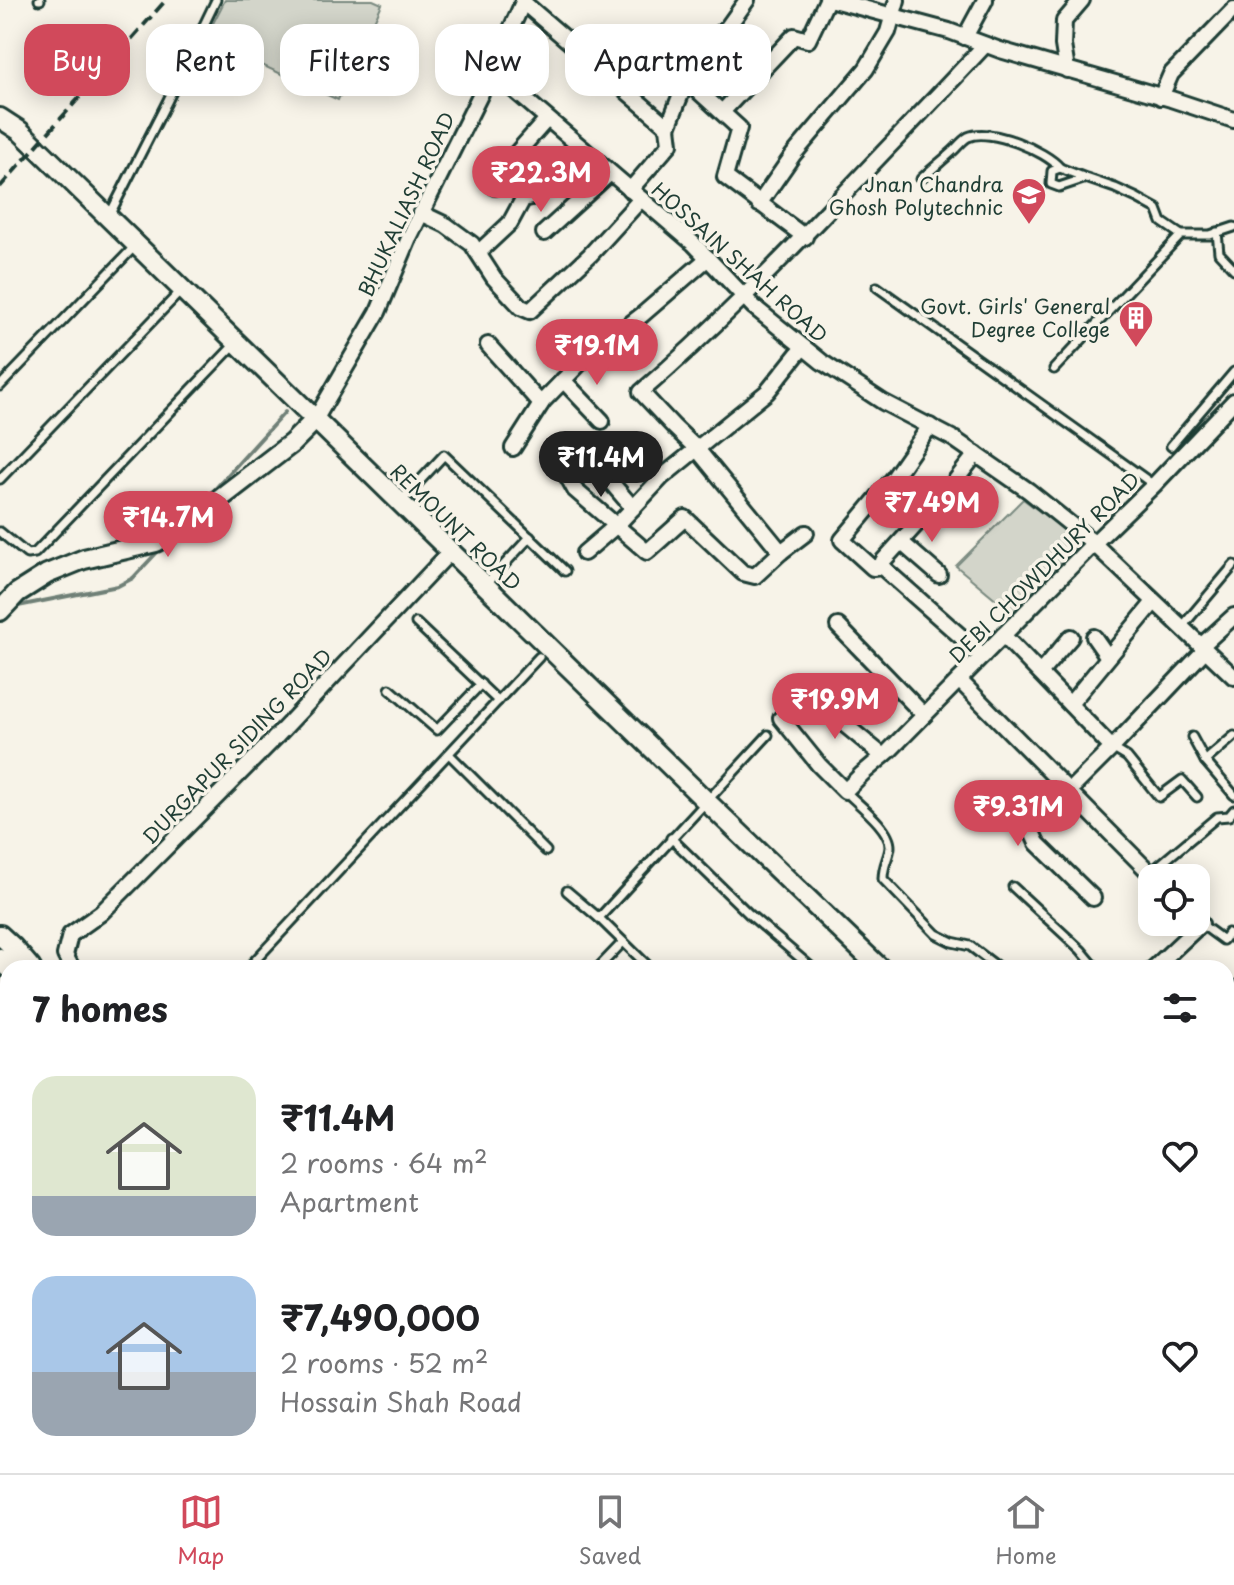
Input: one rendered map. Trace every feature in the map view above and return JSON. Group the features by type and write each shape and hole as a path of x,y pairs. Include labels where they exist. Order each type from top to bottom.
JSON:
{"street":[{"path":"747,0 727,28 672,67 739,128 725,177 805,237"},
{"path":"722,112 794,36 808,40 827,0"},
{"path":"833,0 949,31 985,45 1234,120"},
{"path":"759,204 793,155 866,69 888,32 897,0"},
{"path":"965,37 985,0"},
{"path":"1067,70 1063,45 1064,21 1082,0"},
{"path":"524,1 668,127"},
{"name":"BHUKALIASH ROAD","path":"513,24 524,1"},
{"path":"1161,97 1171,74 1234,9"},
{"path":"781,552 697,449 641,392 690,350 805,237 985,45"},
{"name":"BHUKALIASH ROAD","path":"315,420 378,312 421,213 480,96"},
{"name":"HOSSAIN SHAH ROAD","path":"521,96 694,244 754,307 803,347 883,402 954,439 1029,491 1093,544 1232,673"},
{"path":"421,213 446,225 472,244 494,278 521,307 530,311 590,255 636,195 670,144 668,127 680,96"},
{"name":"REMOUNT ROAD","path":"0,118 20,131 872,960"},
{"path":"495,187 514,156 547,119"},
{"path":"478,253 510,223 523,199 535,196 583,149"},
{"path":"544,233 610,173"},
{"path":"513,448 541,404 581,362 708,258"},
{"path":"488,345 541,404"},
{"path":"584,553 662,477 767,392 803,347"},
{"path":"563,380 602,421"},
{"name":"DEBI CHOWDHURY ROAD","path":"845,791 1154,485 1234,401"},
{"path":"0,611 17,593 47,574 84,559 156,542 188,523 292,443 315,420"},
{"path":"930,426 893,479 842,540 873,568 882,567 983,656"},
{"path":"554,452 575,490 647,552 685,518 743,573 755,576 806,533"},
{"path":"882,567 883,561 976,454"},
{"path":"597,466 633,508"},
{"path":"901,542 939,575"},
{"name":"DURGAPUR SIDING ROAD","path":"68,960 65,955 70,935 101,913 277,736 450,552"},
{"path":"1070,704 1154,602"},
{"path":"1093,898 1037,843 1032,832 1036,824 1112,748 1234,616"},
{"path":"838,626 924,715"},
{"path":"1003,635 1112,748"},
{"path":"1040,673 1071,637"},
{"path":"1094,637 1108,657"},
{"path":"959,680 1141,864"},
{"path":"811,697 883,756"},
{"path":"781,718 819,765 845,791"},
{"path":"0,935 24,960"},
{"path":"1164,960 1186,936"}],"lane":[{"path":"108,218 216,0"},
{"path":"921,179 968,137 1001,137 1054,161 1060,168 1137,198 1157,209 1162,222 1181,235 1210,235 1234,227"},
{"path":"1060,168 1052,171 1051,184 1059,187 1086,178"},
{"path":"1217,232 1219,253 1234,269"},
{"path":"1054,369 1181,235"},
{"path":"0,386 136,245"},
{"path":"877,287 1154,485"},
{"path":"0,479 182,290"},
{"path":"0,532 27,554 35,553 236,343"},
{"path":"1171,446 1234,372"},
{"path":"400,503 444,455 565,571"},
{"path":"484,586 530,537"},
{"path":"1181,628 1234,565"},
{"path":"416,623 498,701"},
{"path":"256,960 539,657"},
{"path":"390,689 437,730 481,684"},
{"path":"599,918 768,735"},
{"path":"1205,761 1234,736"},
{"path":"1192,737 1205,761 1234,795"},
{"path":"1112,748 1127,757 1159,797 1182,780 1197,797"},
{"path":"449,754 546,851"},
{"path":"845,791 888,836 890,849 883,867 883,879 936,934 970,946 988,960"},
{"path":"1166,864 1217,817 1232,815"},
{"path":"671,838 749,914 803,960"},
{"path":"1013,887 1089,960"},
{"path":"567,891 642,960"},
{"path":"1210,931 1223,940 1228,933 1234,939"},
{"path":"606,960 623,942"}],"shaded area":[{"path":"225,0 373,0 382,4 373,24 280,24 280,73 264,66 264,24 213,24"},
{"path":"1023,499 1066,531 1074,548 1015,615 956,566"}],"waterway":[{"path":"206,499 285,412"},
{"path":"13,607 118,586 133,578 162,547"}],"railway":[{"path":"0,187 166,0"}],"place":[{"name":"Jnan Chandra Ghosh Polytechnic","path":"1029,226"},
{"name":"Govt. Girls' General Degree College","path":"1136,349"}]}
